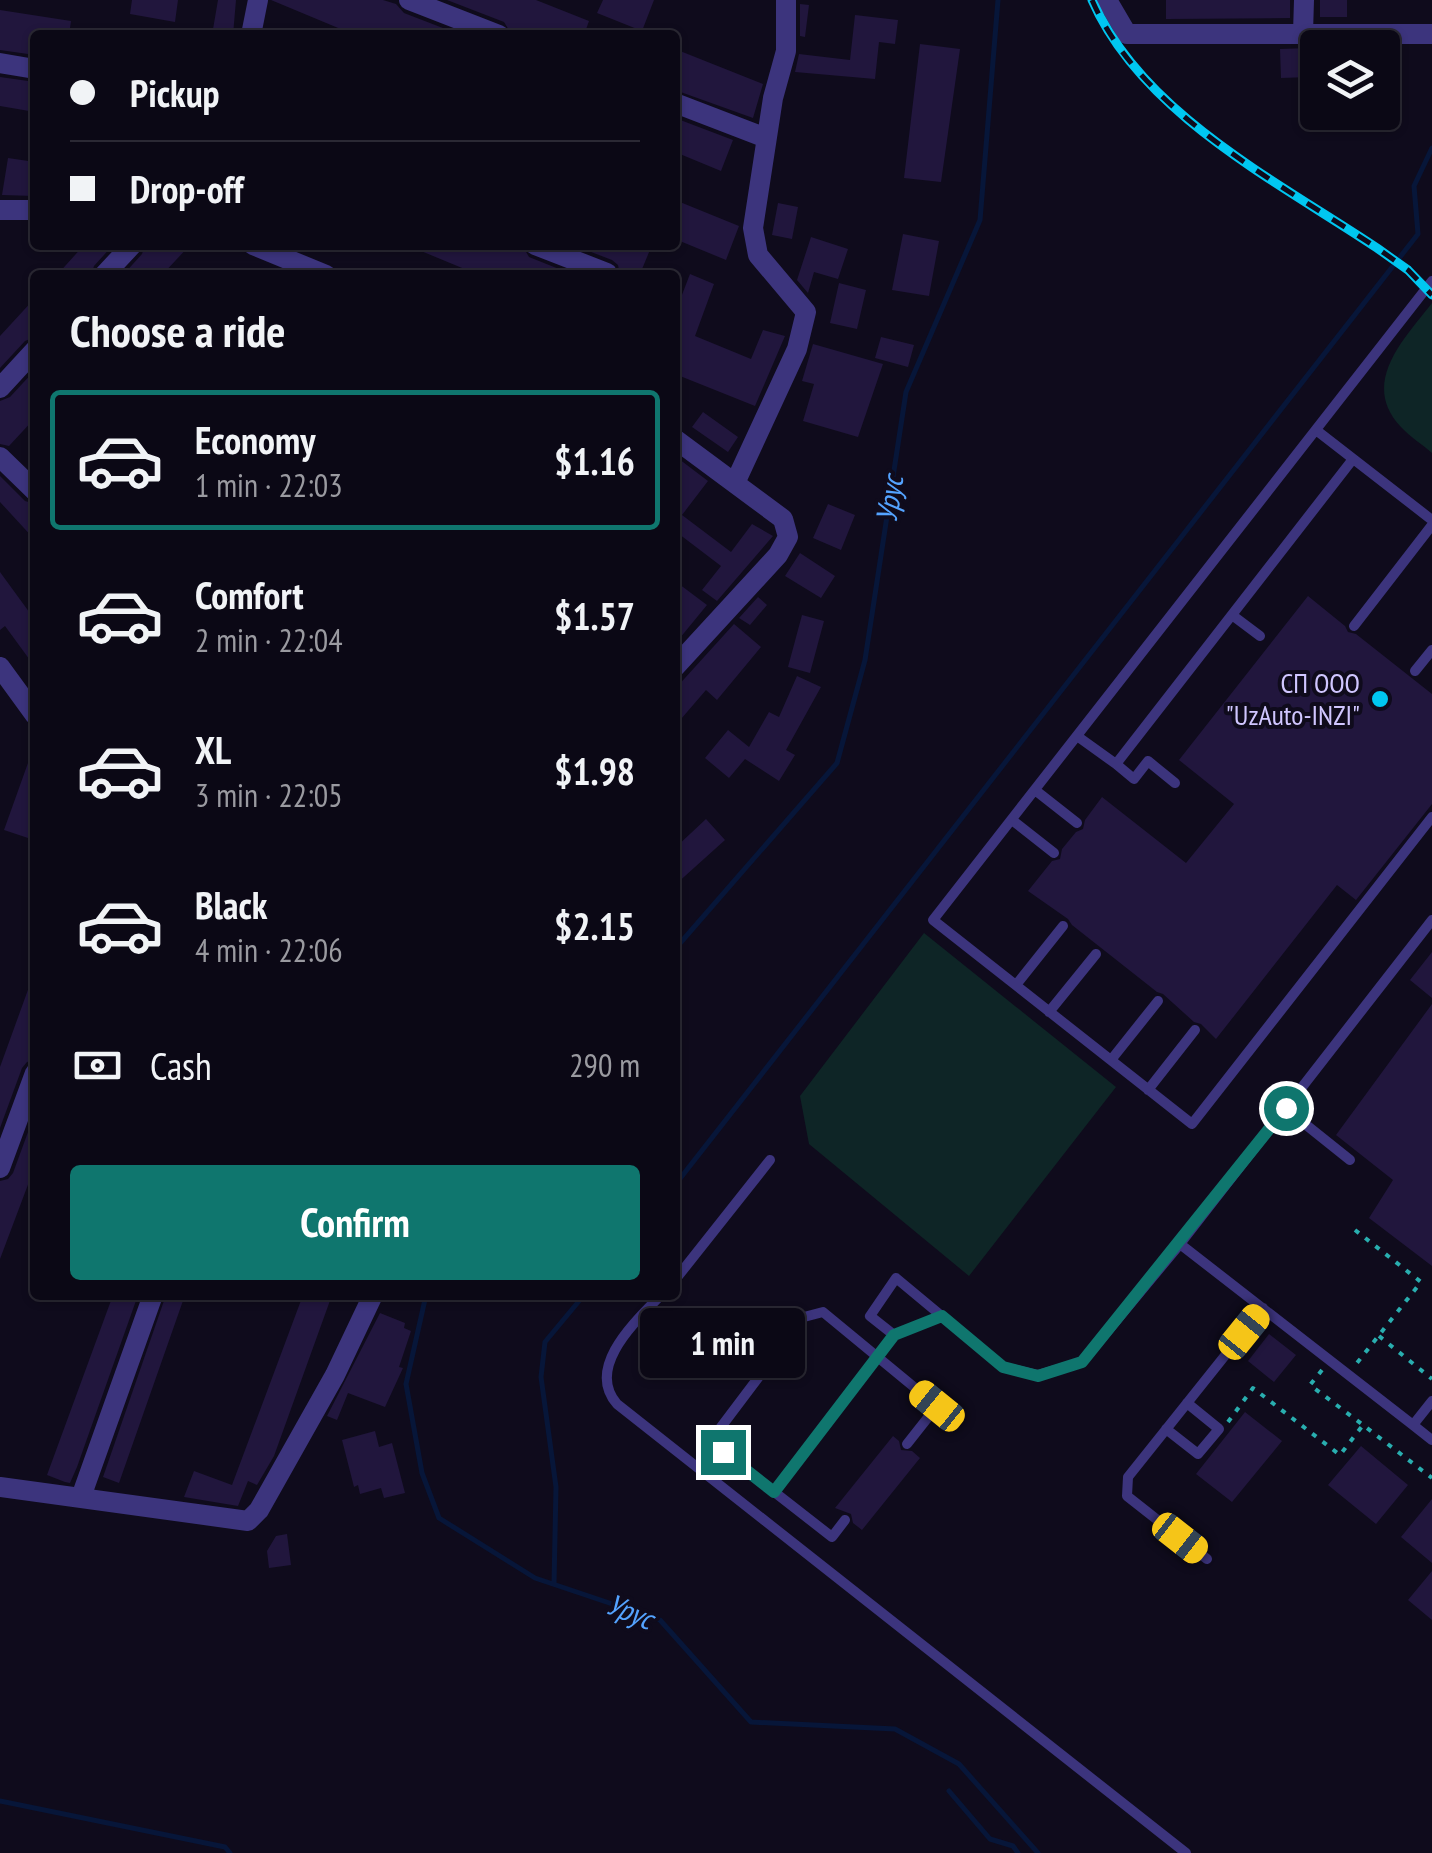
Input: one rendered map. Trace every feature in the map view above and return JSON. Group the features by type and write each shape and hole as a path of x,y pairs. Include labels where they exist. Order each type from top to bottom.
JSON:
{"street":[{"path":"252,30 258,0"},
{"path":"408,0 487,30"},
{"path":"735,483 797,349 806,312 758,254 753,228 766,138 786,50 786,0"},
{"path":"1107,0 1127,34 1300,32"},
{"path":"1304,0 1304,30"},
{"path":"1400,34 1432,34"},
{"path":"0,63 30,67"},
{"path":"680,104 766,138"},
{"path":"0,210 30,210"},
{"path":"109,270 127,250"},
{"path":"263,250 307,270"},
{"path":"548,250 601,270"},
{"path":"0,388 30,355"},
{"path":"680,443 783,520 788,537 778,555 680,662"},
{"path":"0,457 30,487"},
{"path":"0,667 30,708"},
{"path":"0,1168 30,1086"},
{"path":"80,1497 151,1300"},
{"path":"0,1487 248,1521 259,1510 326,1391 371,1300"}],"lane":[{"path":"1432,281 933,920 1192,1124 1432,816"},
{"path":"1316,430 1432,523 1354,626"},
{"path":"1116,764 1353,459"},
{"path":"1232,615 1260,636"},
{"path":"1416,671 1432,650"},
{"path":"1077,736 1134,779 1148,762 1175,783"},
{"path":"1035,790 1077,823"},
{"path":"1012,820 1054,853"},
{"path":"894,1335 870,1316 896,1278 1003,1367 1038,1376 1082,1362 1180,1244 1432,920"},
{"path":"1016,985 1062,926"},
{"path":"1050,1012 1096,954"},
{"path":"1111,1060 1158,1001"},
{"path":"1148,1090 1196,1030"},
{"path":"1286,1108 1350,1160"},
{"path":"680,1274 770,1160"},
{"path":"1180,1244 1432,1440"},
{"path":"657,1300 622,1340 608,1366 608,1387 617,1404 1186,1853"},
{"path":"1208,1559 1127,1496 1128,1477 1263,1308"},
{"path":"845,1520 832,1536 723,1452 718,1432 804,1317 823,1312 937,1406 906,1444"},
{"path":"774,1492 894,1335 942,1316"},
{"path":"1413,1425 1432,1401"},
{"path":"1166,1429 1198,1454 1220,1428 1187,1403"}],"path":[{"path":"1348,1375 1421,1282 1355,1230"},
{"path":"1378,1336 1432,1379"},
{"path":"1330,1360 1310,1386 1432,1478"},
{"path":"1224,1428 1254,1388 1340,1455 1363,1425"}],"green space":[{"path":"1432,303 1432,453 1401,427 1384,394 1385,378 1399,346"},
{"path":"924,933 1116,1087 969,1276 809,1144 800,1096"}],"building":[{"path":"132,0 178,0 175,22 130,14"},
{"path":"218,0 236,0 233,30 213,30"},
{"path":"271,0 383,0 396,4 404,13 448,30 343,30"},
{"path":"447,0 536,0 589,21 586,30 509,30 504,22"},
{"path":"603,0 654,0 642,30 597,13"},
{"path":"1166,0 1290,0 1290,18 1166,19"},
{"path":"1320,0 1347,0 1347,17 1320,17"},
{"path":"800,4 809,5 805,37 800,36"},
{"path":"0,10 71,21 70,30 30,30 30,54 0,50"},
{"path":"855,15 898,20 895,44 879,42 875,79 795,72 799,54 850,60"},
{"path":"920,44 960,49 941,182 904,178"},
{"path":"1300,48 1300,77 1281,78 1280,49"},
{"path":"680,51 763,84 753,118 680,92"},
{"path":"0,77 30,81 30,111 0,106"},
{"path":"680,120 733,140 721,171 680,154"},
{"path":"8,158 30,161 30,196 2,195"},
{"path":"680,202 739,226 726,260 680,241"},
{"path":"778,203 798,207 792,239 772,235"},
{"path":"903,234 939,241 929,296 892,290"},
{"path":"811,237 848,249 838,279 814,272 808,293 797,280"},
{"path":"80,250 108,250 93,270 62,270"},
{"path":"143,250 185,250 167,270 128,270"},
{"path":"419,250 525,250 529,257 562,270 467,270"},
{"path":"586,250 650,250 642,270 619,270 612,260"},
{"path":"690,274 714,284 695,336 751,359 763,330 785,336 755,406 680,376 680,300"},
{"path":"839,283 866,290 857,329 830,323"},
{"path":"30,303 30,339 0,368 0,336"},
{"path":"881,337 914,345 908,367 875,358"},
{"path":"813,344 883,364 858,437 803,421 814,384 802,381"},
{"path":"30,375 30,423 9,446 0,444 0,401 10,397"},
{"path":"703,412 738,437 728,452 692,427"},
{"path":"680,460 708,481 682,515 731,552 752,524 773,536 717,601 702,590 721,566 680,535"},
{"path":"0,476 30,502 30,535 0,502"},
{"path":"828,504 855,515 841,550 813,538"},
{"path":"800,553 835,576 821,598 785,576"},
{"path":"0,572 30,613 30,660 5,626 0,630"},
{"path":"680,585 707,605 680,638"},
{"path":"1308,596 1348,632 1356,634 1432,694 1432,804 1356,900 1337,885 1216,1039 1028,891 1052,861 1060,859 1062,849 1083,829 1102,797 1186,863 1234,804 1179,760"},
{"path":"758,597 767,605 750,625 739,618"},
{"path":"802,615 824,621 810,673 788,667"},
{"path":"734,624 761,647 717,700 706,690 680,720 680,683"},
{"path":"797,676 821,687 786,750 795,755 779,781 745,759 729,778 705,758 728,730 749,747 769,712 779,717"},
{"path":"30,757 30,833 28,838 4,830"},
{"path":"706,819 725,840 680,880 680,843"},
{"path":"1432,952 1432,998 1410,980"},
{"path":"30,984 30,1061 22,1068 0,1128 0,1067"},
{"path":"1432,1004 1432,1266 1369,1218 1393,1180 1336,1135"},
{"path":"30,1127 30,1179 0,1259 0,1181 13,1173"},
{"path":"111,1300 136,1300 70,1483 47,1475"},
{"path":"164,1300 183,1300 119,1483 103,1477"},
{"path":"301,1300 330,1300 274,1456 257,1485 248,1481 238,1506 184,1497 194,1471 232,1485"},
{"path":"380,1313 405,1323 404,1328 411,1331 399,1367 403,1368 385,1407 348,1393 337,1420 327,1416"},
{"path":"1269,1334 1296,1355 1274,1382 1248,1361"},
{"path":"1245,1412 1282,1441 1232,1502 1196,1474"},
{"path":"375,1431 379,1447 392,1443 405,1493 384,1498 381,1488 360,1494 358,1485 354,1487 342,1440"},
{"path":"893,1436 901,1450 912,1451 920,1458 862,1530 853,1523 851,1514 835,1508"},
{"path":"1361,1446 1408,1485 1376,1524 1328,1485"},
{"path":"1432,1499 1432,1563 1401,1537"},
{"path":"287,1534 291,1565 269,1568 267,1551 276,1536"},
{"path":"1432,1571 1432,1620 1408,1600"}],"waterway":[{"name":"Урус","path":"680,943 837,763 865,660 906,392 980,220 998,0"},
{"path":"680,1179 1418,234 1414,186 1432,148"},
{"name":"Урус","path":"425,1300 406,1384 422,1473 439,1518 535,1578 660,1620 751,1722 895,1729 959,1764 1038,1853"},
{"path":"554,1584 556,1487 541,1377 545,1342 580,1300"},
{"path":"949,1791 990,1839 1013,1846 1018,1853"},
{"path":"0,1801 225,1847 230,1853"}],"railway":[{"path":"1092,0 1114,41 1178,111 1256,170 1408,270 1432,295"}],"place":[{"name":"СП ООО \"UzAuto-INZI\"","path":"1380,699"}],"route":[{"path":"723,1452 774,1492 894,1335 942,1316 1003,1367 1038,1376 1082,1362 1286,1108"}]}
